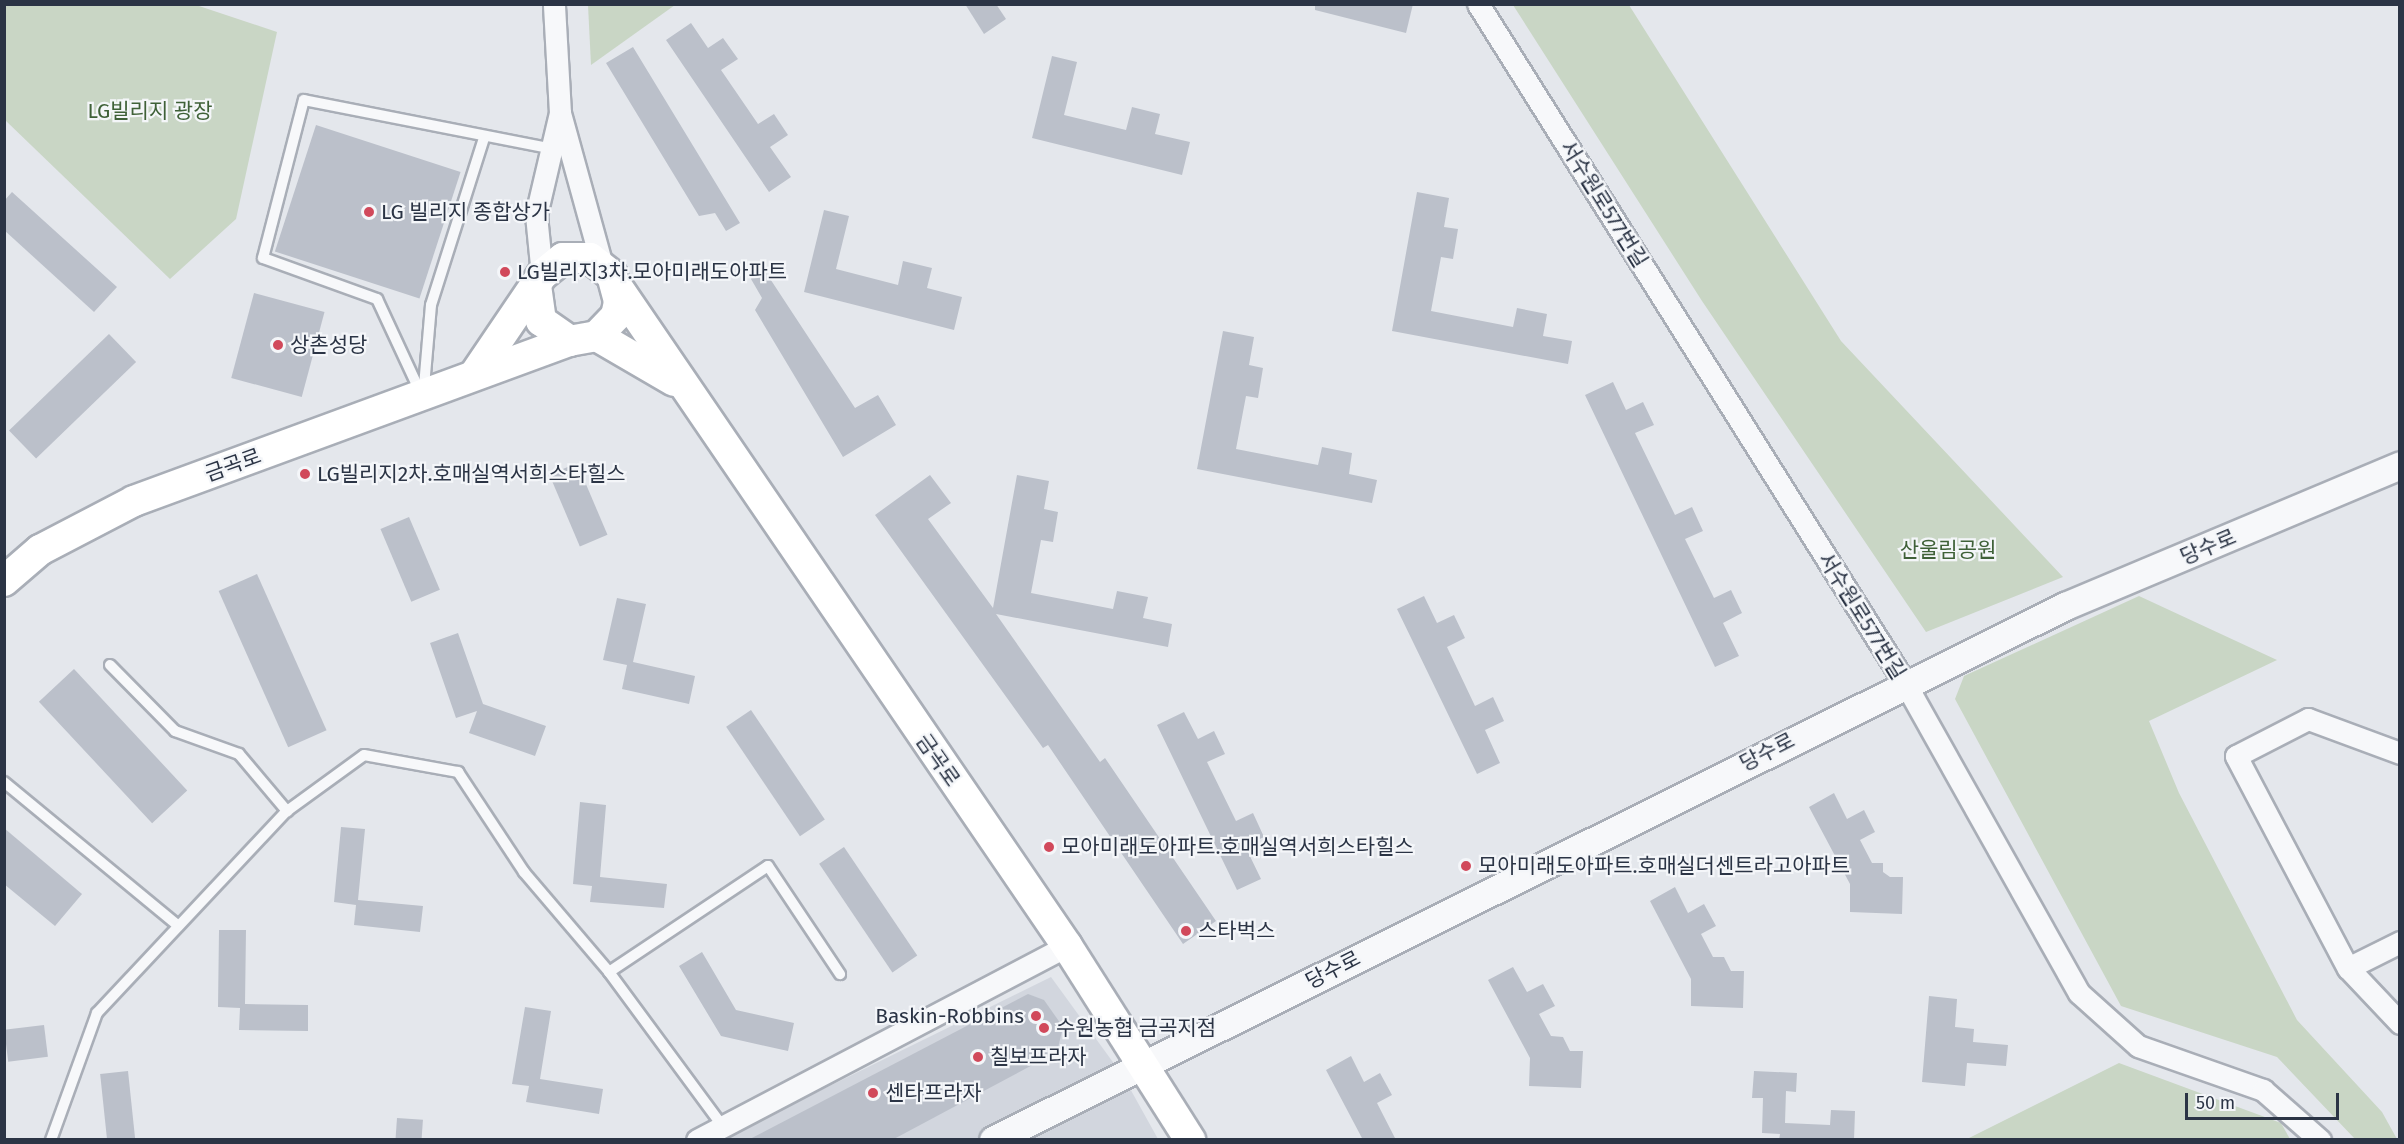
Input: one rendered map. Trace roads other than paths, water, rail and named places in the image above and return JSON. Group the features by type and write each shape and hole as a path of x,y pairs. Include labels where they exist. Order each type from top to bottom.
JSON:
{"main road":[{"path":"475,374 538,281 557,262 576,256 610,276 616,316 583,338 541,321 538,281"},
{"name":"금곡로","path":"610,276 679,384 1067,946 1146,1064 1190,1140"},
{"name":"금곡로","path":"4,581 40,550 134,501 423,398 475,374 583,338 679,384"}],"street":[{"path":"555,4 560,113 610,276"},
{"name":"서수원로577번길","path":"1478,4 1905,684 2079,993 2138,1046 2263,1090 2320,1140"},
{"path":"538,281 536,215 549,148 560,113"},
{"name":"당수로","path":"993,1140 2065,606 2400,465"},
{"path":"2400,753 2308,719 2236,756 2348,968 2400,1023"},
{"path":"2348,968 2400,942"},
{"path":"697,1140 725,1132 1067,946"}],"lane":[{"path":"423,398 376,299 263,258 304,100 484,138 549,148"},
{"path":"423,398 431,305 484,138"},
{"path":"111,665 175,731 239,754 287,811"},
{"path":"51,1140 97,1012 176,924 287,811 364,755 458,772 524,872 609,972 725,1132"},
{"path":"4,782 176,924"},
{"path":"609,972 768,866 840,974"}],"place":[{"name":"LG 빌리지 종합상가","path":"369,212"},
{"name":"LG빌리지3차.모아미래도아파트","path":"505,272"},
{"name":"상촌성당","path":"278,345"},
{"name":"LG빌리지2차.호매실역서희스타힐스","path":"305,474"},
{"name":"모아미래도아파트.호매실역서희스타힐스","path":"1049,847"},
{"name":"모아미래도아파트.호매실더센트라고아파트","path":"1466,866"},
{"name":"스타벅스","path":"1186,931"},
{"name":"Baskin-Robbins","path":"1036,1016"},
{"name":"수원농협 금곡지점","path":"1044,1028"},
{"name":"칠보프라자","path":"978,1057"},
{"name":"센타프라자","path":"873,1093"}],"park label":[{"name":"LG빌리지 광장","path":"150,111"},
{"name":"산울림공원","path":"1948,550"}]}
